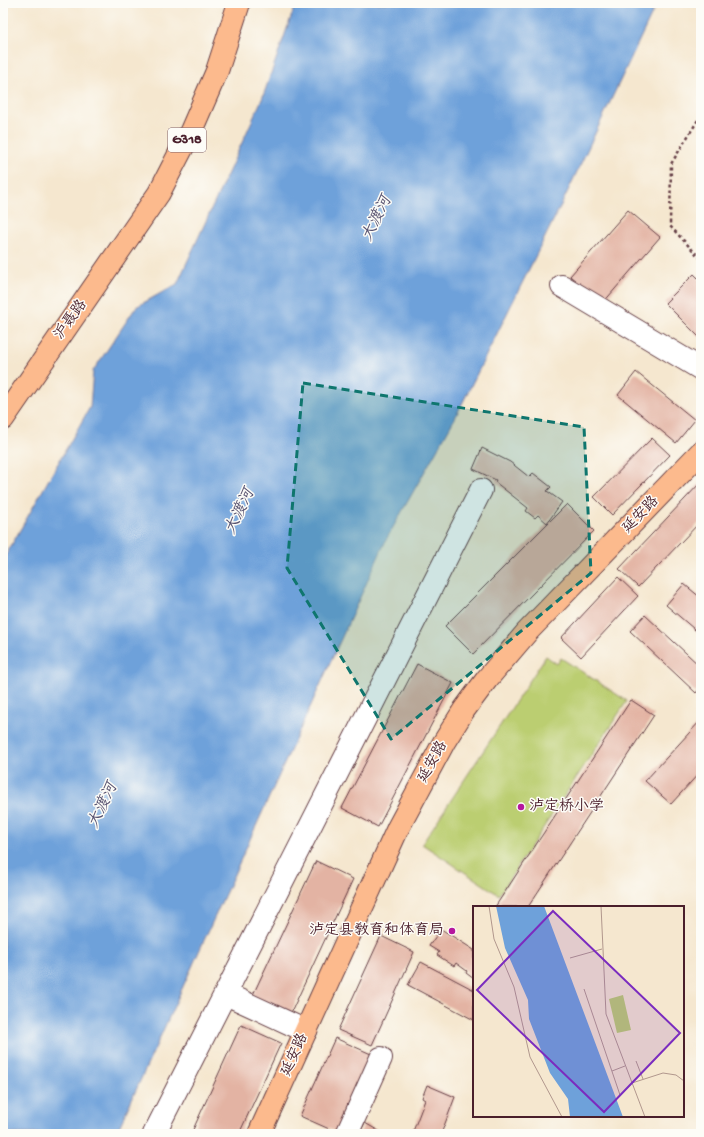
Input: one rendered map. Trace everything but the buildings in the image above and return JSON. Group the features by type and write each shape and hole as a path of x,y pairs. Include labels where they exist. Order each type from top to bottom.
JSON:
{"main road":[{"name":"沪聂路","path":"3,419 111,265 159,193 191,132 217,71 239,3"},
{"name":"延安路","path":"259,1134 398,828 444,742 464,710 487,679 527,632 701,452"}],"street":[{"path":"562,286 701,369"},
{"path":"154,1134 481,490"},
{"path":"226,994 306,1031"},
{"path":"347,1134 381,1058"}],"path":[{"path":"701,115 671,164 670,226 701,259"}],"highlighted area":[{"path":"303,383 584,427 591,573 391,739 287,568"}],"green space":[{"path":"546,656 557,664 561,658 627,701 499,895 422,844"}],"water":[{"name":"大渡河","path":"296,3 657,3 565,197 455,418 387,538 116,1134 3,1134 3,560 90,407 93,371 136,307 177,284 262,99"}],"place":[{"name":"泸定桥小学","path":"521,807"},
{"name":"泸定县教育和体育局","path":"452,931"}]}
